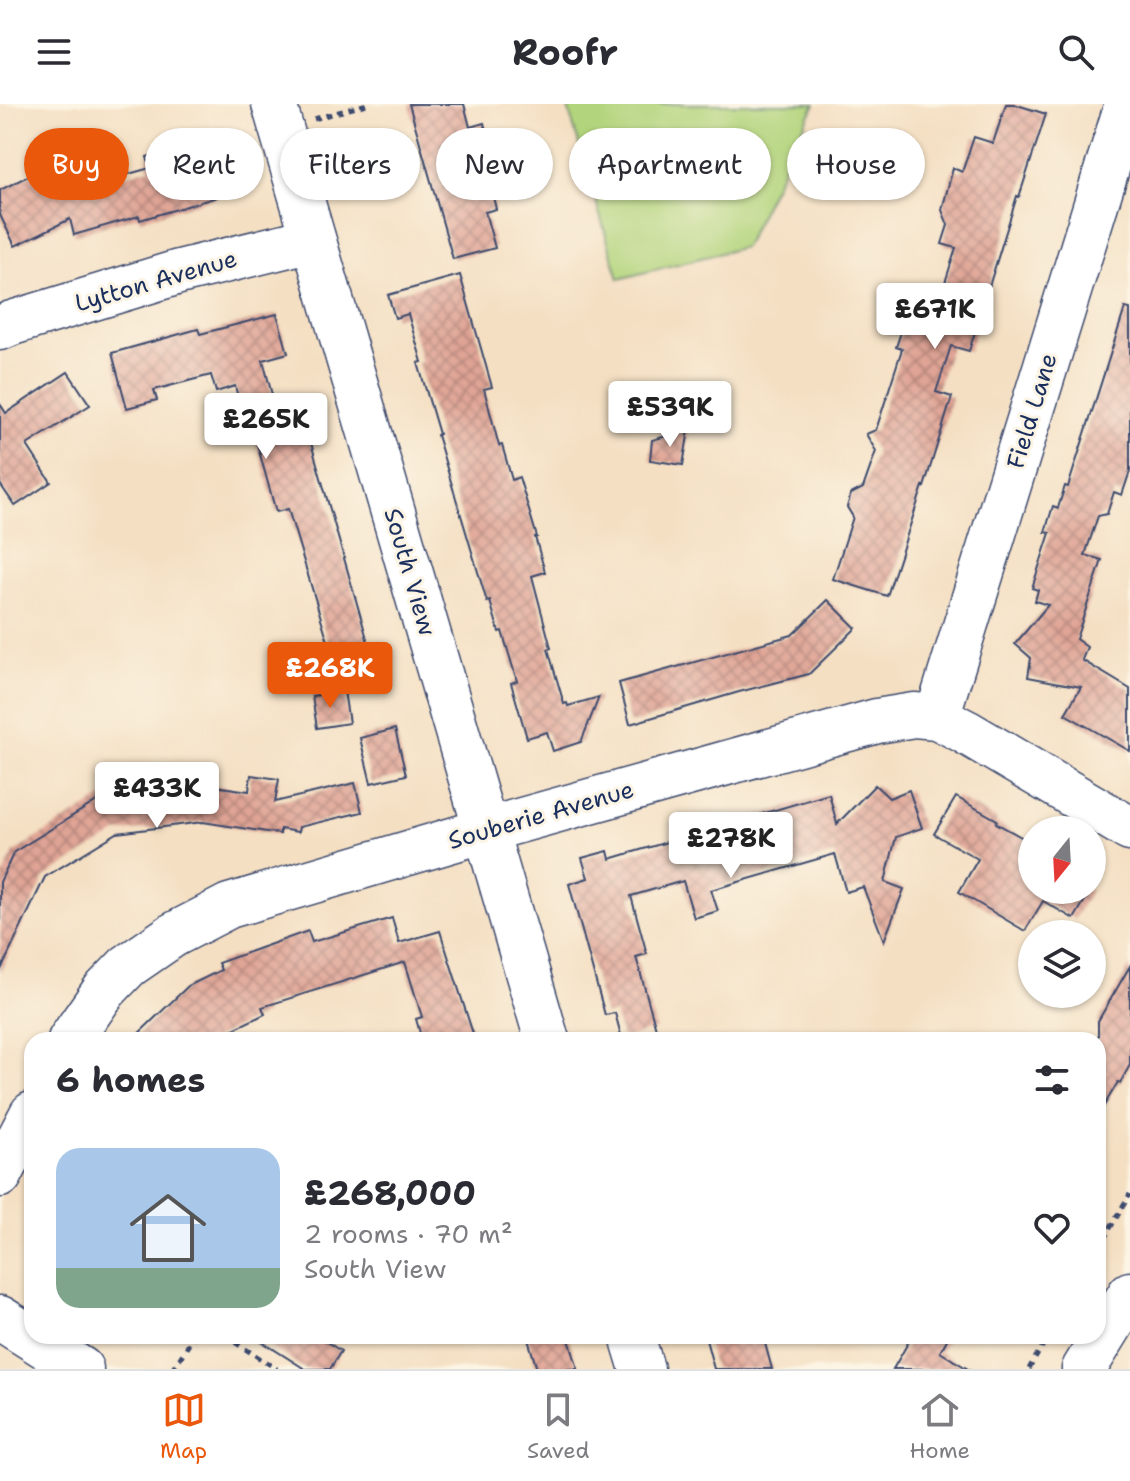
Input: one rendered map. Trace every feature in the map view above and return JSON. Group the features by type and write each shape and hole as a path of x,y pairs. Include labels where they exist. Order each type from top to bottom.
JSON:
{"street":[{"name":"Field Lane","path":"937,717 1127,104"},
{"name":"South View","path":"278,116 545,1032"},
{"name":"Lytton Avenue","path":"0,328 179,272 313,239"},
{"name":"Souberie Avenue","path":"76,1032 104,991 128,966 173,935 229,906 486,830 877,721 914,715 937,717 1130,829"},
{"path":"0,1175 24,1129"},
{"path":"1106,1333 1130,1294"},
{"path":"0,1318 24,1333"},
{"path":"41,1344 81,1369"},
{"path":"634,1344 642,1369"},
{"path":"1084,1369 1099,1344"}],"path":[{"path":"278,116 367,104"},
{"path":"1106,1235 1130,1194"},
{"path":"173,1369 189,1344"},
{"path":"238,1344 277,1369"},
{"path":"1029,1369 1043,1344"}],"green space":[{"path":"567,104 815,104 803,128 787,128 787,160 771,193 771,128 574,128"},
{"path":"596,200 767,200 744,247 619,279"}],"building":[{"path":"409,104 464,104 470,127 484,123 485,128 436,128 436,199 420,143 420,128 416,128"},
{"path":"1006,104 1046,114 969,351 951,346 936,392 952,397 887,596 833,579 853,517 847,507 851,494 863,488 876,451 866,434 876,430 902,349 896,347 902,329 891,326 899,303 935,314 956,248 942,244 948,225 942,210 953,168 962,172 974,137 993,143"},
{"path":"145,169 145,200 207,200 74,235 70,219 15,246 0,215 0,190 24,178 24,200 129,200 129,174"},
{"path":"436,200 494,200 496,209 485,212 495,248 453,259"},
{"path":"460,275 492,387 484,389 499,446 502,445 512,480 519,477 537,537 545,572 532,576 564,704 568,706 599,697 581,742 553,751 547,732 527,738 511,683 517,681 502,631 499,632 490,601 487,602 437,435 418,363 422,362 408,314 395,318 388,295"},
{"path":"1125,308 1130,309 1130,471 1122,495 1114,492 1107,514 1098,516 1085,555 1102,560 1076,639 1087,647 1082,660 1130,689 1130,751 1065,714 1081,687 1028,677 1031,658 1015,644 1048,605 1035,601 1038,590 1032,588 1050,533 1045,532 1053,506 1058,508 1065,486 1068,487"},
{"path":"277,314 288,353 263,360 282,434 301,429 303,437 309,436 374,663 370,664 375,682 343,691 288,509 276,512 254,433 248,435 235,386 216,392 211,375 154,390 157,400 127,408 112,353 198,329 200,334"},
{"path":"68,372 90,405 27,445 51,482 15,506 0,484 0,404 6,413"},
{"path":"689,430 683,465 650,460 652,440"},
{"path":"828,600 856,628 809,674 630,724 619,683 792,635"},
{"path":"344,691 349,723 317,728 312,696"},
{"path":"395,729 406,775 371,783 360,738"},
{"path":"251,775 279,779 275,802 355,783 362,812 299,827 298,832 280,829 280,834 203,822 117,833 45,877 0,972 0,882 14,852 105,796 155,790 153,777 249,791"},
{"path":"875,785 889,798 909,790 922,828 896,837 885,882 904,889 884,941 863,887 846,892 835,854 711,890 718,911 694,918 683,881 631,896 647,954 636,957 656,1029 620,1032 615,1013 605,1015 569,884 588,878 582,858 608,851 610,859 829,794 837,824"},
{"path":"956,797 1018,835 1018,904 1041,904 1032,920 1018,920 1018,927 959,892 978,859 934,834"},
{"path":"1048,904 1083,904 1074,919"},
{"path":"392,918 399,943 440,931 472,1032 420,1032 416,1019 422,1017 405,962 262,1007 265,1014 228,1032 140,1032 188,986 221,970 218,963 308,931 312,942"},
{"path":"1130,966 1130,1065 1106,1102 1106,1032 1098,1032 1098,1021"},
{"path":"266,1344 330,1344 341,1351 330,1369 305,1369"},
{"path":"529,1344 570,1344 578,1369 537,1369"},
{"path":"707,1344 765,1344 772,1369 714,1369"},
{"path":"907,1344 944,1344 940,1352 968,1369 893,1369"}]}
